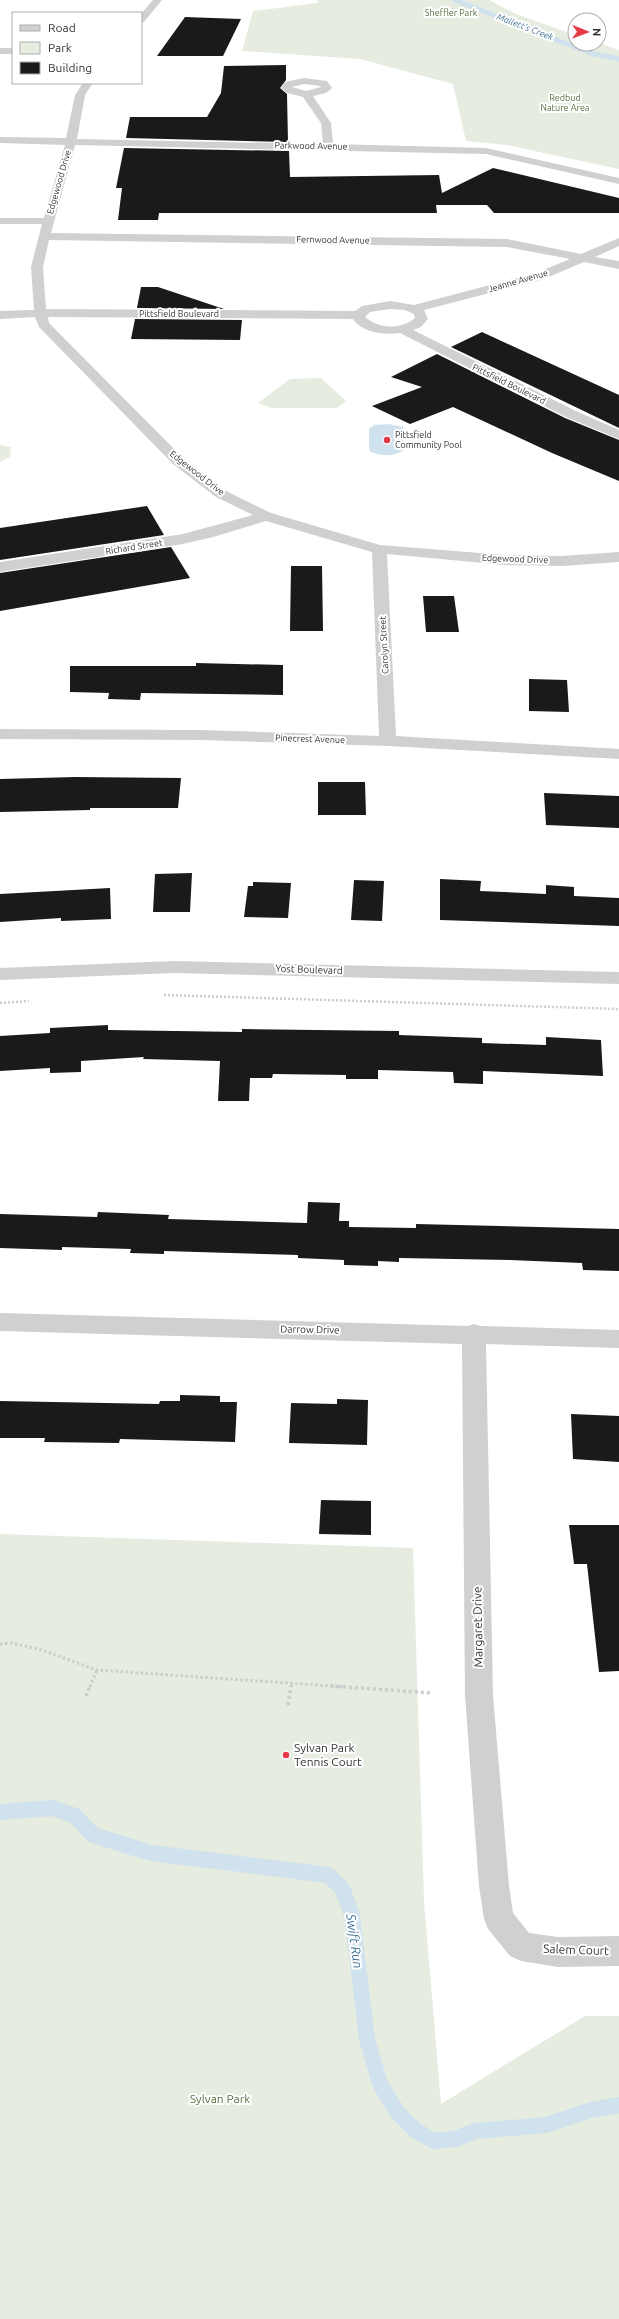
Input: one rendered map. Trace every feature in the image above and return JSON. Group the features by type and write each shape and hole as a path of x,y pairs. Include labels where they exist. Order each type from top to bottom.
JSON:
{"street":[{"path":"142,19 158,0"},
{"path":"0,51 12,51"},
{"name":"Edgewood Drive","path":"87,84 80,95 71,141 48,221 36,272 43,324 178,461 221,494 266,516 379,549 505,560 562,561 619,557"},
{"path":"307,94 311,102 326,120 329,138 328,146"},
{"name":"Parkwood Avenue","path":"0,140 328,146 486,151 619,181"},
{"path":"0,221 48,221"},
{"name":"Fernwood Avenue","path":"44,236 507,243 619,265"},
{"name":"Jeanne Avenue","path":"413,309 540,276 619,242"},
{"name":"Pittsfield Boulevard","path":"0,315 41,313 358,316 366,309 379,306 398,305 419,312 422,319 413,326 388,330 369,326 363,323 358,316"},
{"name":"Pittsfield Boulevard","path":"401,329 571,414 619,435"},
{"name":"Richard Street","path":"0,567 183,539 208,534 266,516"},
{"name":"Carolyn Street","path":"379,549 388,741"},
{"name":"Pinecrest Avenue","path":"0,734 117,733 388,741 619,754"},
{"name":"Yost Boulevard","path":"0,974 42,970 174,967 619,978"},
{"name":"Darrow Drive","path":"0,1322 474,1333 619,1339"},
{"name":"Margaret Drive","path":"474,1333 479,1696 494,1886 499,1919"},
{"name":"Salem Court","path":"499,1919 521,1946 558,1952 619,1951"}],"path":[{"path":"158,995 619,1008"},
{"path":"0,1004 34,1000"},
{"path":"0,1644 11,1643 39,1649 97,1670 432,1693"},
{"path":"86,1696 97,1670"},
{"path":"288,1705 292,1683"}],"green space":[{"path":"317,0 489,0 516,14 567,32 567,52 607,52 607,46 619,50 619,169 507,145 466,141 453,84 360,59 242,51 253,11 318,3"},
{"path":"321,378 346,401 337,408 272,408 258,403 290,379"},
{"path":"0,445 11,447 10,457 0,462"},
{"name":"Sylvan Park","path":"0,1534 413,1548 424,1902 441,2104 585,2016 619,2016 619,2319 0,2319"}],"water":[{"name":"Pittsfield Community Pool","path":"389,424 403,427 404,450 396,454 388,455 371,452 369,449 369,429 374,425"}],"building":[{"path":"185,17 241,19 223,56 157,56"},
{"path":"286,65 286,80 280,88 287,94 288,142 126,138 130,117 207,117 221,93 224,66"},
{"path":"124,148 289,151 290,177 439,175 442,193 493,168 619,198 619,213 494,213 487,205 436,205 437,213 159,213 158,220 118,220 122,188 116,188"},
{"path":"141,287 158,287 224,309 137,308"},
{"path":"135,319 242,320 240,340 131,339"},
{"path":"482,332 619,395 619,428 451,347"},
{"path":"437,354 565,418 619,440 619,481 552,453 453,407 410,424 372,406 422,387 391,377"},
{"path":"147,506 164,535 0,560 0,528"},
{"path":"171,547 190,578 0,611 0,573"},
{"path":"291,566 322,566 323,631 290,631"},
{"path":"423,596 454,596 459,632 426,632"},
{"path":"196,663 283,665 283,695 141,693 140,700 108,699 109,693 70,692 70,666 196,666"},
{"path":"529,679 567,680 569,712 529,711"},
{"path":"76,777 181,778 178,808 90,808 90,810 0,812 0,779"},
{"path":"318,782 365,782 366,815 318,815"},
{"path":"544,793 619,796 619,828 546,825"},
{"path":"192,873 190,912 153,912 155,874"},
{"path":"440,879 481,881 480,891 546,894 546,885 574,887 574,896 619,898 619,926 440,920"},
{"path":"354,880 384,881 382,921 351,920"},
{"path":"253,882 291,883 288,918 244,917 248,886 253,886"},
{"path":"110,888 111,919 61,921 61,918 0,922 0,894"},
{"path":"108,1025 108,1030 242,1032 242,1029 399,1031 399,1035 482,1038 482,1043 546,1045 546,1037 601,1040 603,1076 483,1071 483,1084 454,1083 453,1072 378,1070 378,1079 346,1079 346,1075 273,1074 272,1078 250,1078 249,1101 218,1101 220,1061 143,1059 144,1057 81,1061 81,1072 50,1073 50,1068 0,1071 0,1036 50,1033 50,1028"},
{"path":"308,1202 340,1203 339,1221 349,1221 349,1227 416,1228 416,1224 619,1229 619,1271 583,1270 582,1263 510,1260 399,1258 399,1262 378,1261 378,1266 344,1265 344,1260 298,1258 298,1255 164,1251 164,1254 130,1253 131,1249 62,1247 62,1250 0,1248 0,1214 97,1217 98,1212 169,1215 168,1219 307,1223"},
{"path":"180,1395 220,1396 220,1402 237,1402 235,1442 120,1439 119,1443 44,1442 45,1438 0,1438 0,1401 159,1404 160,1401 180,1401"},
{"path":"337,1399 368,1400 367,1445 289,1443 291,1403 337,1404"},
{"path":"571,1414 619,1416 619,1462 573,1459"},
{"path":"321,1500 371,1501 371,1535 319,1534"},
{"path":"569,1525 619,1525 619,1671 599,1672 587,1564 574,1564"}],"waterway":[{"name":"Mallett's Creek","path":"455,0 590,53 619,59"},
{"name":"Swift Run","path":"0,1812 53,1808 75,1816 93,1835 151,1853 328,1875 342,1888 352,1915 367,2039 380,2084 398,2113 415,2130 434,2141 455,2139 475,2131 546,2125 591,2110 619,2105"}],"place":[{"name":"Pittsfield Community Pool","path":"387,440"},
{"name":"Sylvan Park Tennis Court","path":"286,1755"}],"park label":[{"name":"Sheffler Park","path":"451,13"},
{"name":"Redbud Nature Area","path":"565,104"}]}
